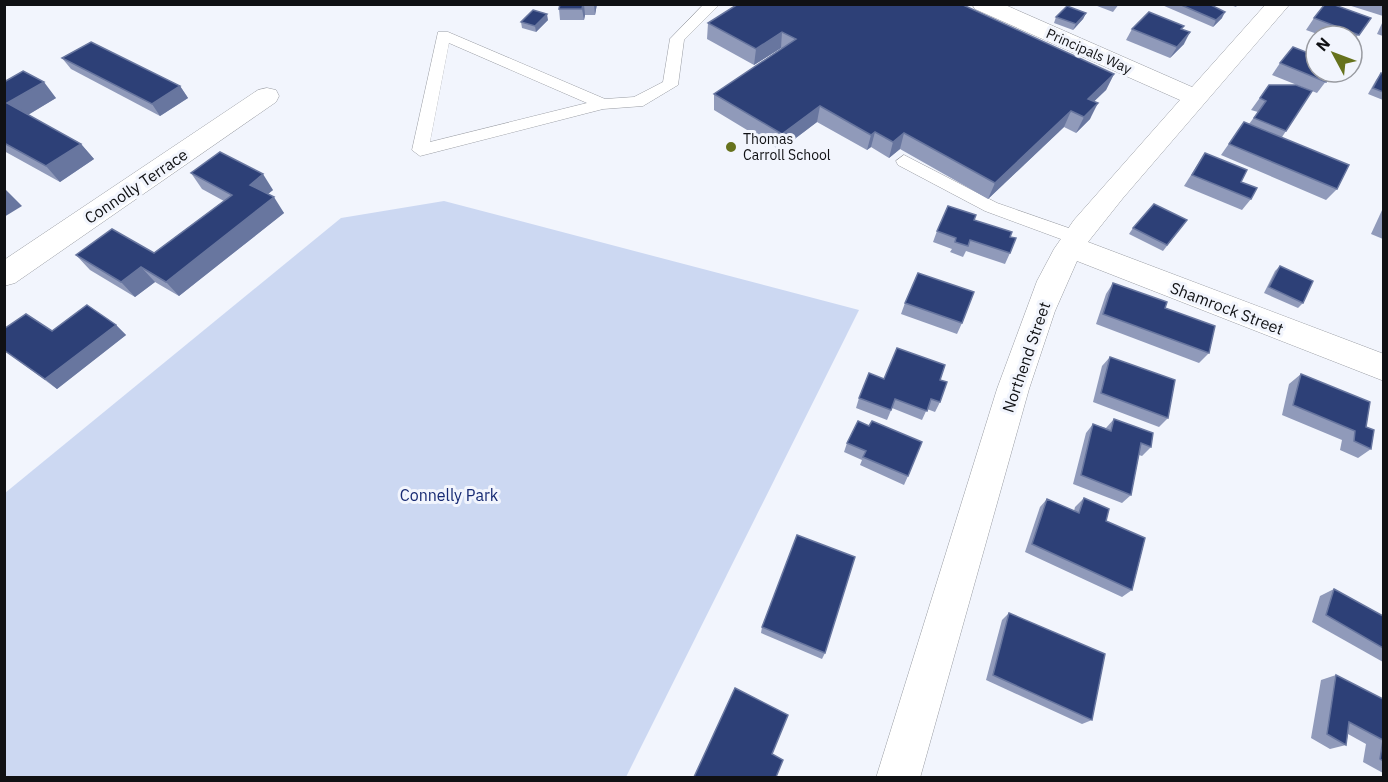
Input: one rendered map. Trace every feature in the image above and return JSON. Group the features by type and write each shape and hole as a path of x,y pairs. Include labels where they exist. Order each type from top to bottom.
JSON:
{"street":[{"name":"Principals Way","path":"983,4 1196,98"},
{"name":"Northend Street","path":"898,777 1013,389 1039,316 1074,242 1113,191 1279,4"},
{"name":"Connolly Terrace","path":"4,275 267,96"},
{"name":"Shamrock Street","path":"1074,242 1383,368"}],"lane":[{"path":"603,104 443,35 420,150 603,104 637,102 670,86 677,39 714,4"},
{"path":"904,161 992,207 1074,242"}],"green space":[{"name":"Connelly Park","path":"444,201 859,310 626,777 5,777 5,493 341,218"}],"building":[{"path":"560,4 583,4 582,9 559,9"},
{"path":"738,4 961,4 1114,74 1088,99 1098,103 1084,117 1071,111 995,183 904,133 893,142 875,132 871,135 820,106 782,134 714,94 796,39 782,32 756,49 708,23"},
{"path":"1179,4 1209,4 1225,12 1216,20"},
{"path":"1325,4 1332,4 1371,18 1364,28 1364,24 1330,24 1314,18"},
{"path":"1067,6 1086,13 1076,24 1056,17"},
{"path":"533,10 547,14 535,26 521,22"},
{"path":"1149,12 1184,26 1181,29 1190,32 1177,47 1132,29"},
{"path":"91,42 180,86 152,104 62,58"},
{"path":"1293,47 1304,51 1304,73 1280,63"},
{"path":"23,71 44,82 7,103 81,144 46,166 4,143 4,82"},
{"path":"1381,73 1383,74 1383,92 1373,88"},
{"path":"1269,85 1296,85 1312,91 1286,131 1254,118 1266,101 1260,98"},
{"path":"1244,122 1349,165 1337,189 1229,144"},
{"path":"220,152 263,174 250,185 274,197 166,282 141,267 121,282 76,255 112,229 154,253 232,195 191,173"},
{"path":"1205,153 1247,170 1241,182 1257,188 1251,199 1192,175"},
{"path":"1154,204 1187,220 1167,245 1133,228"},
{"path":"948,206 976,215 974,220 1012,232 1010,237 1016,238 1010,253 970,240 968,246 955,242 956,238 937,231"},
{"path":"1280,266 1313,281 1303,303 1269,287"},
{"path":"918,273 974,292 962,323 905,303"},
{"path":"1113,283 1167,302 1165,308 1215,326 1209,353 1103,314"},
{"path":"87,305 116,325 45,379 4,350 4,329 26,314 52,331"},
{"path":"897,348 945,365 940,380 947,382 940,402 931,399 927,411 895,399 891,410 859,398 869,373 884,379"},
{"path":"1110,357 1175,380 1168,418 1101,393"},
{"path":"1301,374 1370,402 1366,427 1374,430 1371,449 1354,441 1355,431 1293,405"},
{"path":"1114,419 1153,433 1151,447 1141,443 1131,495 1081,475 1093,424 1111,431"},
{"path":"858,421 869,426 872,421 922,442 908,476 863,457 866,451 847,443"},
{"path":"1084,498 1109,509 1106,521 1145,538 1132,590 1032,544 1047,499 1079,513"},
{"path":"797,535 855,557 825,653 762,627"},
{"path":"1334,589 1383,616 1383,648 1326,615"},
{"path":"1009,613 1105,654 1092,720 993,675"},
{"path":"1336,675 1383,699 1383,740 1349,722 1346,745 1327,734"},
{"path":"735,688 788,715 772,754 783,760 776,777 694,777"},
{"path":"1383,740 1383,761 1380,759"}],"place":[{"name":"Thomas Carroll School","path":"731,147"}]}
